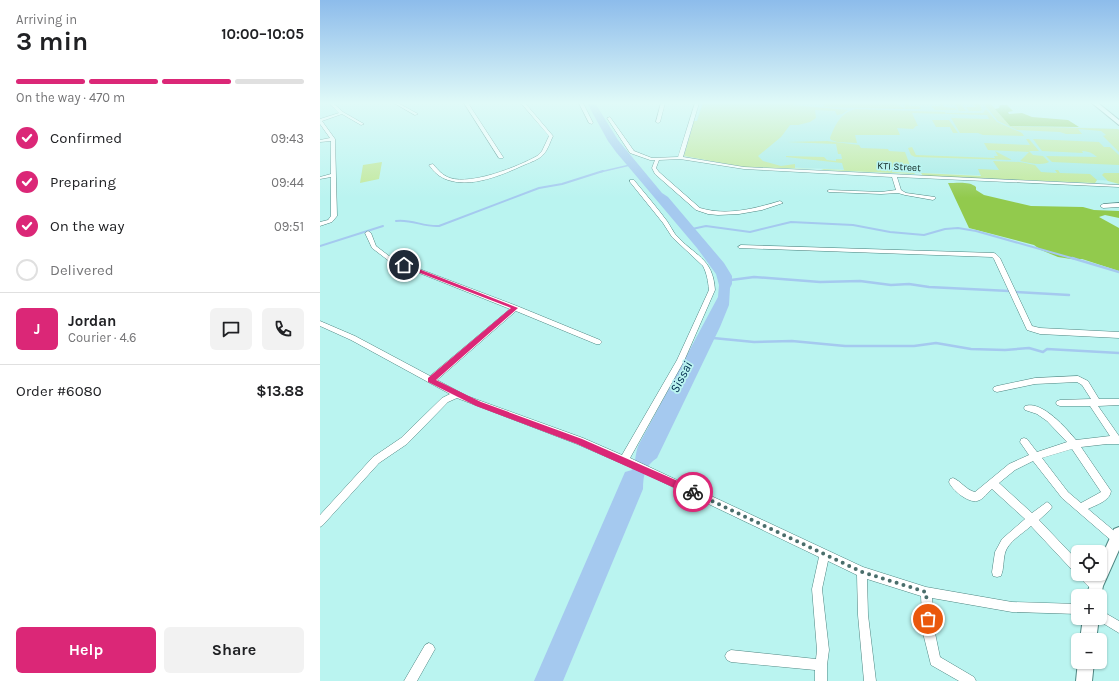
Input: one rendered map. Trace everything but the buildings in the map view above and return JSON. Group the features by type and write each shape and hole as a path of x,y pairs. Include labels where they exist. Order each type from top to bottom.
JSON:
{"street":[{"path":"320,224 330,221 334,216 333,139 330,135"},
{"path":"487,135 501,157"},
{"path":"431,165 435,171 448,179 468,180 507,171 538,157 544,151 552,136 551,135"},
{"name":"KTI Street","path":"620,135 632,152 636,155 657,160 680,158 744,168 1119,186"},
{"path":"680,158 687,135"},
{"path":"320,141 333,139"},
{"path":"657,160 654,168 657,173 698,209 704,212 734,213 760,209 780,203"},
{"path":"320,178 333,175"},
{"path":"894,176 899,191"},
{"path":"625,461 680,361 712,290 713,279 698,258 675,238 666,223 632,181"},
{"path":"829,191 881,193 899,191 905,194 933,198"},
{"path":"1103,206 1119,205"},
{"path":"368,233 374,247 391,260 598,342"},
{"path":"741,247 994,255 997,258 1029,328 1040,332 1119,335"},
{"path":"431,380 515,308"},
{"path":"320,323 353,338 456,394 478,404 580,441 649,471 862,572 926,592 1012,607 1071,610"},
{"path":"953,482 968,495 976,497 1016,465 1035,457 1075,444 1118,440 1095,403 1085,383 1078,379 1035,381 997,390"},
{"path":"320,522 376,460 404,441 435,408 456,394"},
{"path":"1060,403 1119,402"},
{"path":"1028,408 1040,410 1075,444 1106,494 1080,508"},
{"path":"1024,442 1065,495 1117,536 1096,589"},
{"path":"993,483 1031,519 1071,561"},
{"path":"997,572 1000,552 1005,542 1047,507"},
{"path":"821,681 823,650 817,589 824,555"},
{"path":"862,572 863,615 870,681"},
{"path":"926,592 929,633 935,661 970,681"},
{"path":"1107,619 1119,627"},
{"path":"410,681 429,649"},
{"path":"731,656 821,665"},
{"path":"1084,681 1085,669"}],"shaded area":[{"path":"691,135 1119,135 1119,181 758,166 685,153"}],"green space":[{"path":"690,135 783,135 758,156 763,161 781,166 795,164 795,168 816,169 744,167 684,156"},
{"path":"831,135 900,135 855,135 857,143 837,142 831,140"},
{"path":"983,135 1023,135 1024,136"},
{"path":"1119,135 1119,152 1103,136"},
{"path":"1026,139 1029,139 1039,151 1029,151 1033,155 1043,156 1049,162 1039,164 1020,161 1029,152 988,150 984,143 1030,145"},
{"path":"1033,139 1099,142 1104,147 1110,147 1119,155 1119,165 1052,162 1046,156 1097,157 1090,152 1084,151 1082,151 1083,153 1042,151"},
{"path":"827,141 859,145 861,148 888,149 889,151 905,152 911,168 891,167 892,172 915,174 824,170 821,169 844,170 842,163 786,157 824,157 827,160 836,161 836,159 842,159 841,154 838,154 836,144 787,142"},
{"path":"912,147 916,155 995,158 994,156 998,156 995,151 1012,160 915,157 911,155 908,148"},
{"path":"993,161 1020,162 1035,165 1041,172 1057,173 1055,170 1058,170 1060,173 1090,174 1097,180 1095,183 923,176 921,173 981,176 978,169 999,170"},
{"path":"382,162 379,179 360,183 363,165"},
{"path":"1104,173 1119,173 1119,184 1108,181 1102,175"},
{"path":"948,183 970,184 976,187 976,190 984,195 1031,206 1083,207 1094,210 1119,211 1119,218 1105,215 1099,217 1119,228 1119,271 1082,259 1058,257 1041,250 1034,245 969,228"}],"water":[{"name":"Sissai","path":"605,135 615,135 662,193 668,197 724,263 732,276 732,284 730,288 729,305 720,327 657,458 647,468 643,489 563,681 534,681 625,472 632,470 638,446 718,297 719,285 716,274 697,248 608,141"}],"waterway":[{"path":"600,172 630,165"},
{"path":"396,221 407,221 439,226 539,188 562,184 603,171"},
{"path":"692,229 706,226 750,232 791,222 853,225 890,232 924,235 945,229 958,228 976,231 1075,259"},
{"path":"320,246 383,226"},
{"path":"1072,258 1119,272"},
{"path":"731,280 754,277 820,282 860,281 891,285 909,284 929,287 1009,291"},
{"path":"1016,292 1069,295"},
{"path":"713,338 754,342 792,341 845,346 914,346 936,343 971,349 1005,350 1029,348 1043,352 1047,349 1119,353"}],"way so far":[{"path":"693,492 862,572 926,592 928,619"}],"route":[{"path":"404,265 515,308 431,380 478,404 580,441 693,492"}]}
